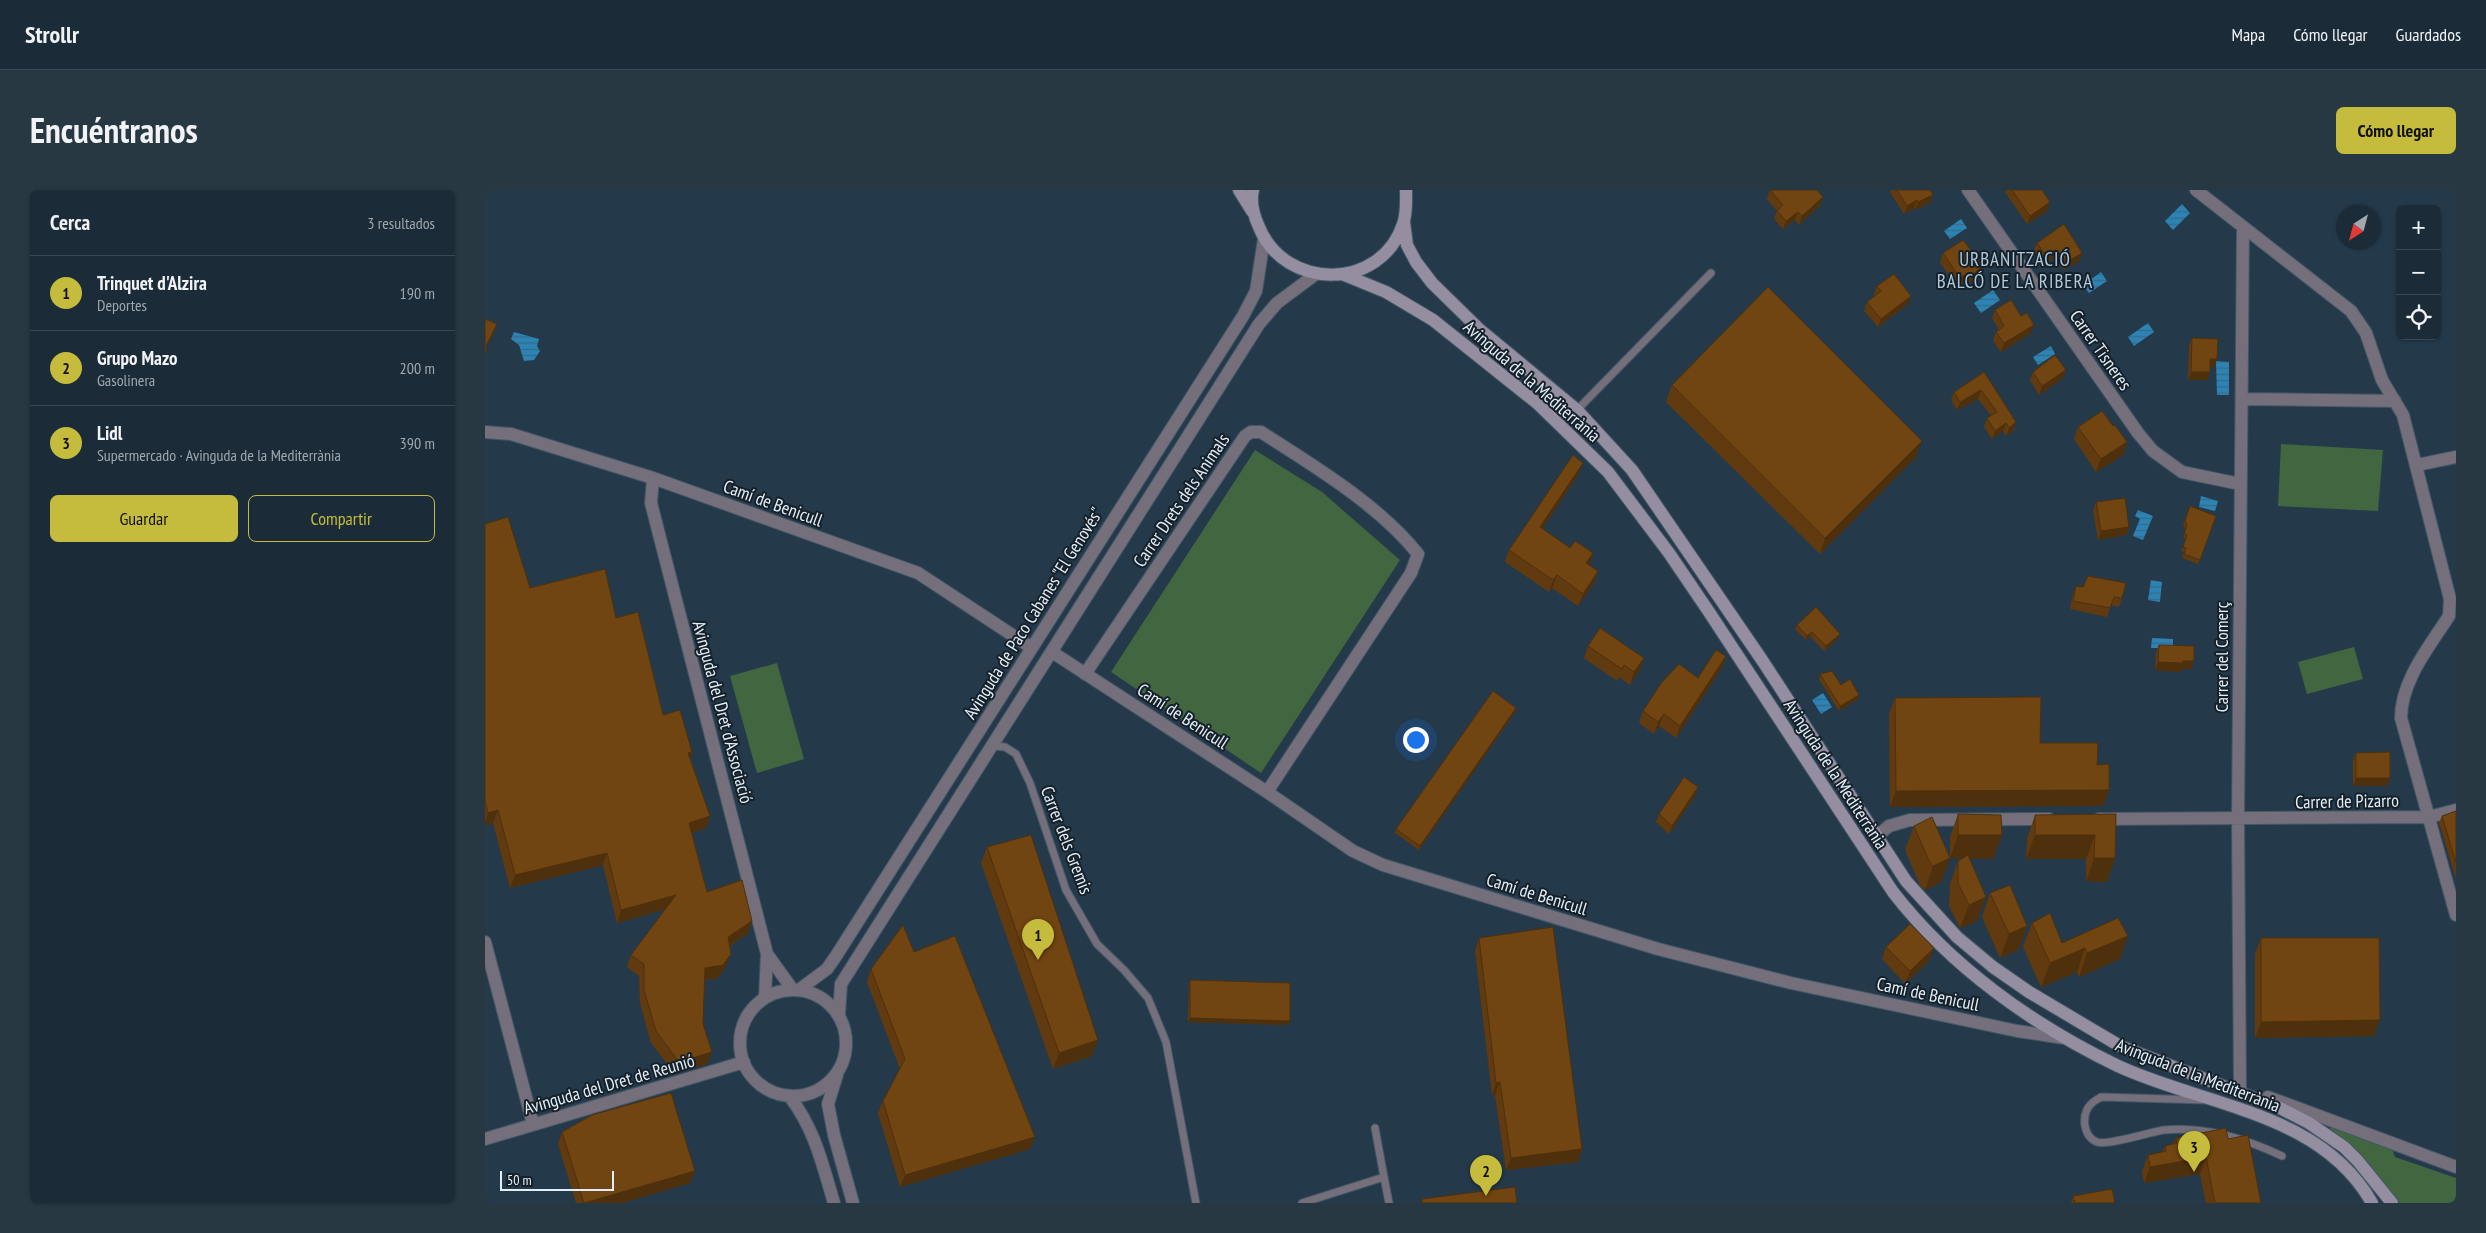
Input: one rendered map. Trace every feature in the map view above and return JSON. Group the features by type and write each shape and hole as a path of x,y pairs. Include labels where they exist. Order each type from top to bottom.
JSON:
{"main road":[{"path":"1239,190 1254,214 1264,239 1283,259 1295,267 1315,274 1342,274 1364,268 1379,258 1400,233 1404,222 1406,190"},
{"path":"1253,190 1254,214"},
{"name":"Avinguda de la Mediterrània","path":"1404,222 1407,245 1416,262 1432,284 1479,329 1577,410 1632,470 1773,676 1906,881 1957,937 1993,967 2088,1029 2120,1046 2280,1108 2309,1123 2344,1147 2358,1161 2392,1203"},
{"name":"Avinguda de la Mediterrània","path":"1342,274 1386,292 1433,320 1537,403 1595,458 1619,485 1669,553 1893,892 1908,912 1949,954 1975,976 2023,1011 2067,1038 2119,1066 2209,1100 2277,1122 2301,1134 2343,1166 2372,1203"}],"street":[{"name":"Carrer Tisneres","path":"1968,190 2138,433 2153,451 2182,472 2240,484"},
{"path":"2196,190 2351,310 2366,333 2382,380 2403,415 2451,599 2449,616 2414,672 2401,708 2401,718 2456,915"},
{"name":"Carrer del Comerç","path":"2240,1088 2237,819 2243,226"},
{"name":"Avinguda de Paco Cabanes \"El Genovés\"","path":"797,990 827,969 836,956 1243,316 1256,291 1264,239"},
{"name":"Avinguda de Paco Cabanes \"El Genovés\"","path":"839,1014 841,984 1259,324 1277,303 1315,274"},
{"path":"2242,399 2395,401"},
{"name":"Camí de Benicull","path":"485,432 511,434 653,478 917,573 1032,648"},
{"name":"Carrer Drets dels Animals","path":"1085,674 1245,436 1251,432 1261,432 1340,484 1408,542 1418,554 1411,573 1267,792"},
{"path":"2417,465 2456,457"},
{"name":"Avinguda del Dret d'Associació","path":"653,478 651,503 767,954 765,997"},
{"name":"Camí de Benicull","path":"1052,652 1267,792 1353,851 1383,866 1658,949 1791,983 2017,1031 2067,1038"},
{"name":"Carrer de Pizarro","path":"2088,819 2429,817 2456,810"},
{"path":"1877,836 1889,826 1909,820 2059,819"},
{"path":"485,942 533,1124"},
{"name":"Avinguda del Dret d'Associació","path":"767,954 797,990"},
{"path":"837,1075 822,1089 809,1095 790,1097 772,1092 757,1082 743,1062 740,1037 744,1022 754,1006 765,997 783,990 797,990 818,995 839,1014 847,1034 847,1052 828,1104 834,1135 853,1203"},
{"name":"Avinguda del Dret de Reunió","path":"485,1139 743,1062"},
{"path":"2201,1077 2240,1088 2456,1167"},
{"path":"790,1097 805,1117 815,1139 833,1203"}],"lane":[{"path":"1577,410 1711,273"},
{"name":"Carrer dels Gremis","path":"992,746 1005,747 1016,754 1030,783 1067,890 1097,944 1124,970 1147,998 1166,1042 1196,1203"},
{"path":"2209,1100 2101,1097 2091,1104 2086,1112 2085,1129 2090,1137 2104,1143 2166,1130 2198,1131 2249,1141 2282,1156"},
{"path":"1375,1128 1389,1203"},
{"path":"1302,1203 1383,1177"}],"green space":[{"path":"2281,444 2383,450 2378,511 2278,506"},
{"path":"1255,450 1322,492 1400,560 1261,773 1111,672"},
{"path":"2354,647 2363,679 2307,694 2298,662"},
{"path":"777,663 804,759 757,773 730,676"},
{"path":"2331,1127 2392,1149 2395,1157 2456,1178 2456,1203 2399,1203 2352,1146 2329,1128"}],"water":[{"path":"2182,204 2190,213 2173,230 2165,221"},
{"path":"1961,219 1967,228 1950,239 1944,231"},
{"path":"2101,272 2107,281 2089,293 2083,285"},
{"path":"1993,290 2000,300 1981,313 1974,303"},
{"path":"2148,323 2154,332 2134,346 2128,337"},
{"path":"514,332 539,339 537,346 540,351 534,360 524,361 519,345 511,339"},
{"path":"2051,346 2055,354 2038,365 2033,357"},
{"path":"2216,361 2229,362 2229,395 2217,395"},
{"path":"2201,496 2218,501 2215,511 2199,507"},
{"path":"2138,510 2153,516 2143,540 2133,536 2140,519 2135,516"},
{"path":"2151,580 2162,582 2160,602 2148,600"},
{"path":"2152,638 2173,639 2173,648 2151,648"},
{"path":"1823,693 1832,707 1821,714 1812,700"}],"building":[{"path":"1770,190 1817,190 1823,197 1802,216 1798,212 1786,221 1777,211 1783,205"},
{"path":"1897,190 1930,190 1933,195 1918,202 1917,200 1907,206"},
{"path":"2012,190 2042,190 2050,202 2030,216"},
{"path":"2064,224 2082,253 2067,262 2056,250 2046,256 2037,243"},
{"path":"1963,240 1983,266 1972,275 1969,272 1960,278 1943,253"},
{"path":"1894,274 1911,296 1881,319 1867,302 1881,291 1877,286"},
{"path":"1768,287 1922,441 1825,538 1672,385"},
{"path":"2011,300 2021,316 2027,313 2034,325 2004,343 1996,332 2004,326 1995,310"},
{"path":"485,319 497,324 486,346 487,350 485,353"},
{"path":"2192,338 2218,339 2217,359 2210,359 2210,372 2191,372"},
{"path":"2055,355 2066,370 2042,386 2033,372"},
{"path":"1984,372 2016,422 2009,428 2006,423 1995,431 1987,418 1997,412 1981,390 1960,402 1954,392"},
{"path":"2102,411 2127,442 2101,459 2078,427"},
{"path":"1573,455 1583,463 1540,527 1570,548 1575,541 1593,553 1586,563 1598,571 1583,594 1557,575 1553,580 1509,550"},
{"path":"2125,498 2129,527 2101,531 2096,502"},
{"path":"2190,506 2216,516 2200,560 2184,554 2186,548 2183,547 2187,535 2184,534 2187,526 2185,521"},
{"path":"508,517 530,588 605,569 616,618 638,612 663,715 680,710 692,752 688,753 710,816 689,823 707,892 742,880 752,921 728,937 731,954 723,965 705,968 703,1024 712,1052 679,1062 656,1031 644,990 644,964 631,955 676,895 621,910 607,853 515,875 498,810 488,813 485,801 485,524"},
{"path":"2088,576 2126,583 2122,598 2114,597 2110,608 2073,601 2076,586 2083,587"},
{"path":"1816,607 1840,634 1826,646 1812,632 1807,636 1797,625"},
{"path":"1600,628 1644,658 1634,672 1624,665 1622,669 1588,646"},
{"path":"2159,645 2194,646 2194,661 2183,661 2183,663 2158,662"},
{"path":"1716,650 1726,656 1680,726 1664,714 1658,722 1643,711 1662,682 1679,664 1698,678"},
{"path":"1832,671 1841,685 1850,679 1859,695 1840,706 1820,674"},
{"path":"1493,691 1516,708 1420,846 1396,829"},
{"path":"2041,697 2040,743 2098,743 2097,765 2109,764 2109,790 1896,791 1895,698"},
{"path":"2390,752 2390,778 2356,778 2356,753"},
{"path":"1684,777 1698,787 1672,826 1659,814"},
{"path":"2456,811 2456,863 2442,816"},
{"path":"1958,814 2001,815 2002,835 1958,835"},
{"path":"2116,814 2115,858 2094,858 2095,835 2035,835 2035,815"},
{"path":"1932,817 1950,858 1933,866 1914,826"},
{"path":"1031,835 1098,1040 1059,1053 987,847"},
{"path":"1968,855 1986,897 1969,905 1958,883 1958,861"},
{"path":"2010,885 2027,926 2009,934 1990,893"},
{"path":"2050,913 2062,943 2118,918 2128,936 2087,953 2085,948 2050,963 2032,923"},
{"path":"1910,924 1934,948 1910,971 1886,947"},
{"path":"903,925 914,952 955,936 1035,1137 905,1175 883,1101 905,1059 871,969"},
{"path":"1553,927 1582,1149 1511,1158 1500,1082 1496,1083 1479,938"},
{"path":"2261,938 2379,938 2380,1020 2261,1022"},
{"path":"1190,980 1290,983 1290,1021 1190,1018"},
{"path":"671,1093 695,1171 584,1203 562,1132 592,1115"},
{"path":"2226,1128 2228,1139 2248,1135 2261,1203 2215,1203 2206,1157 2150,1167 2148,1155 2166,1151 2165,1146 2177,1143 2176,1138"},
{"path":"1515,1187 1517,1203 1422,1203 1422,1199"},
{"path":"2112,1189 2115,1203 2075,1203 2073,1196"}],"place":[{"name":"Trinquet d'Alzira","path":"1038,960"},
{"name":"Lidl","path":"2194,1172"},
{"name":"Grupo Mazo","path":"1486,1196"}],"district":[{"name":"URBANITZACIÓ BALCÓ DE LA RIBERA","path":"2015,270"}]}
